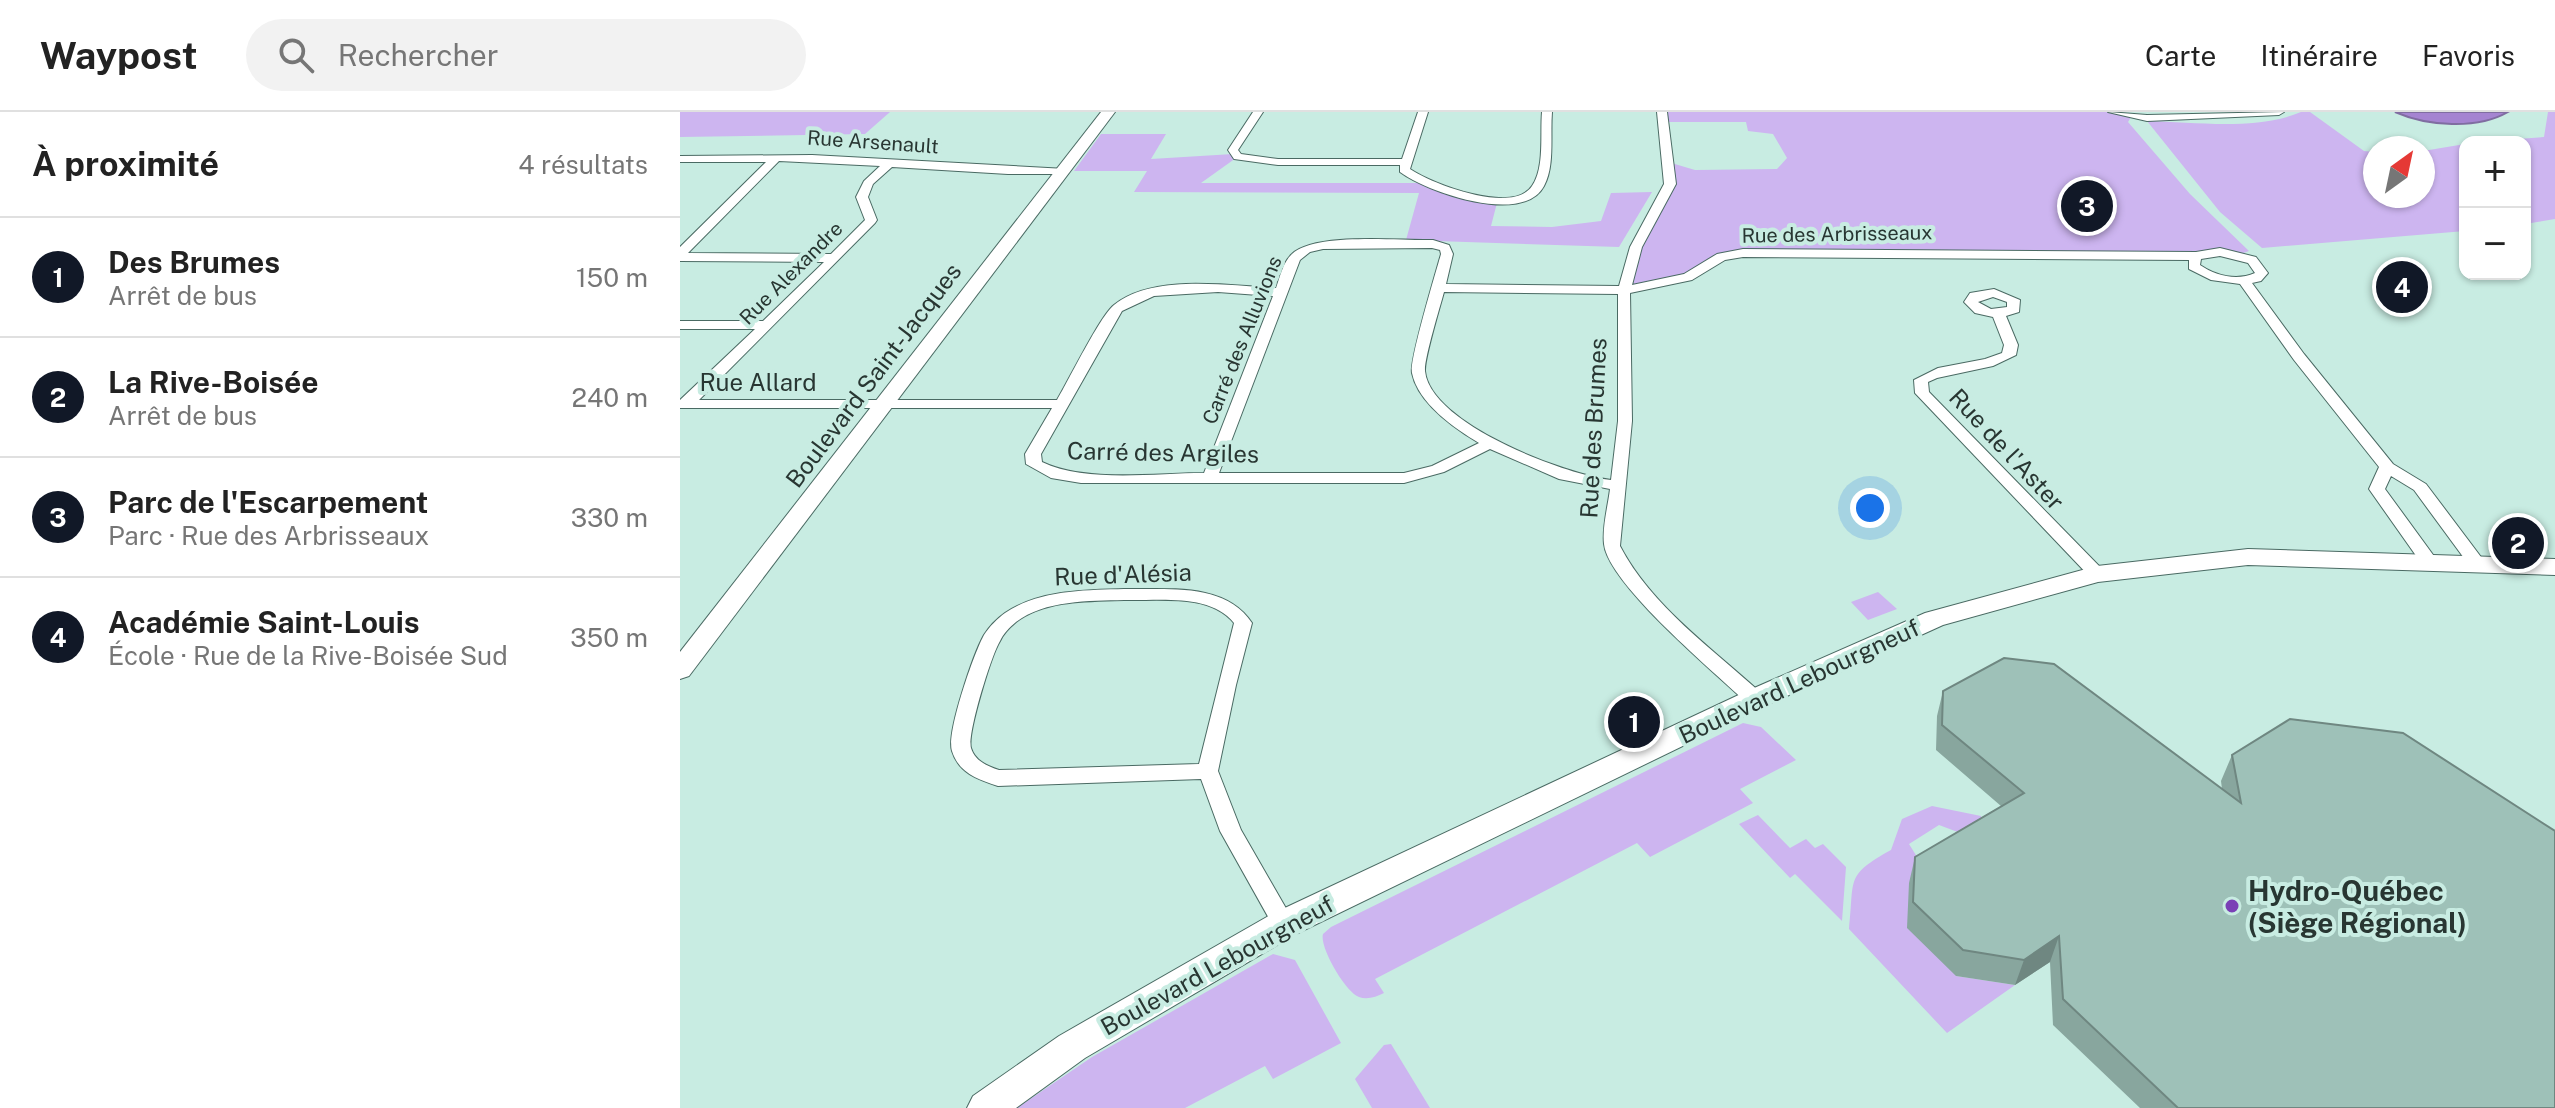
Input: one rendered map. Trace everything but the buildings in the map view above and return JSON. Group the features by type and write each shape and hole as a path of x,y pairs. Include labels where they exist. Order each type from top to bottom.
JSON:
{"main road":[{"name":"Boulevard Lebourgneuf","path":"986,1108 1082,1041 1284,924 1755,699 1934,619 2097,574 2248,557 2555,567"}],"street":[{"name":"Boulevard Saint-Jacques","path":"680,670 1108,112"},
{"path":"1258,112 1233,150 1238,157 1278,162 1404,162"},
{"path":"1423,112 1404,162 1404,170 1412,177 1459,196 1508,200 1529,196 1539,185 1547,112"},
{"name":"Rue des Brumes","path":"1662,112 1670,184 1666,197 1636,247 1624,290 1625,421 1612,546 1616,558 1636,585 1755,699"},
{"path":"2113,112 2147,118 2279,112"},
{"name":"Rue Arsenault","path":"680,159 777,157 1008,171 1062,171"},
{"path":"680,256 777,157"},
{"name":"Rue Alexandre","path":"683,404 871,220 862,197 868,183 891,162"},
{"name":"Carré des Alluvions","path":"1210,477 1294,258 1306,249 1323,245 1433,244 1445,248 1447,254 1418,371 1422,388 1438,408 1490,443 1543,469 1577,480 1618,485"},
{"name":"Rue des Arbrisseaux","path":"1437,288 1624,290 1688,277 1721,257 1743,253 2196,256 2220,252 2252,260 2262,273 2244,281"},
{"path":"680,256 834,258"},
{"path":"2196,256 2193,266 2200,272 2228,281 2244,281 2299,357 2387,467 2420,487 2478,565"},
{"name":"Carré des Argiles","path":"1281,292 1171,289 1139,294 1117,309 1033,454 1034,464 1041,470 1081,478 1404,478 1438,470 1490,443"},
{"name":"Rue de l'Aster","path":"1998,314 2011,345 2009,355 1999,361 1937,371 1921,380 1922,393 2097,574"},
{"path":"680,325 766,325"},
{"name":"Rue Allard","path":"683,404 1063,404"},
{"path":"2387,467 2377,489 2430,563"},
{"name":"Rue d'Alésia","path":"1064,597 1195,597 1226,603 1243,623 1223,697 1208,771 998,778 968,764 959,740 993,636 1021,611 1064,597"},
{"path":"1208,771 1231,831 1284,924"}],"shaded area":[{"path":"680,112 890,112 865,134 680,137"},
{"path":"1662,112 2113,112 2131,117 2128,122 2190,194 2249,251 2238,255 1721,257 1688,277 1624,290 1631,260 1666,197 1668,162 1695,170 1777,169 1787,158 1773,134 1748,131 1746,122 1663,122"},
{"path":"2310,112 2363,150 2363,208 2435,208 2435,149 2459,145 2459,232 2262,248 2220,212 2147,121 2205,124 2265,122"},
{"path":"2395,112 2508,112 2482,122 2452,124"},
{"path":"2548,112 2555,112 2555,219 2531,223 2531,138 2544,137"},
{"path":"1101,134 1166,134 1151,159 1233,154 1236,158 1201,183 1425,183 1444,191 1498,199 1491,226 1552,227 1601,221 1611,193 1652,192 1619,247 1406,240 1419,193 1134,192 1147,171 1074,171"},
{"path":"1878,592 1897,609 1868,620 1851,602"},
{"path":"1743,723 1761,727 1796,760 1740,789 1753,803 1650,857 1637,843 1375,979 1384,993 1378,996 1365,998 1354,994 1335,969 1323,940 1323,934 1331,927"},
{"path":"1932,806 1981,816 1981,823 1963,834 1939,825 1909,844 1927,873 1956,976 2015,985 1947,1033 1849,929 1853,889 1859,873 1891,850 1902,819"},
{"path":"1758,815 1790,848 1806,839 1815,848 1823,844 1846,867 1842,921 1795,874 1790,878 1739,824"},
{"path":"1273,954 1295,960 1341,1043 1273,1079 1265,1066 1185,1108 1017,1108 1092,1057"},
{"path":"1391,1044 1430,1108 1372,1108 1355,1079 1384,1045"}],"place":[{"name":"Parc de l'Escarpement","path":"2087,206"},
{"name":"Académie Saint-Louis","path":"2402,287"},
{"name":"La Rive-Boisée","path":"2518,543"},
{"name":"Des Brumes","path":"1634,722"},
{"name":"Hydro-Québec (Siège Régional)","path":"2232,906"}]}
